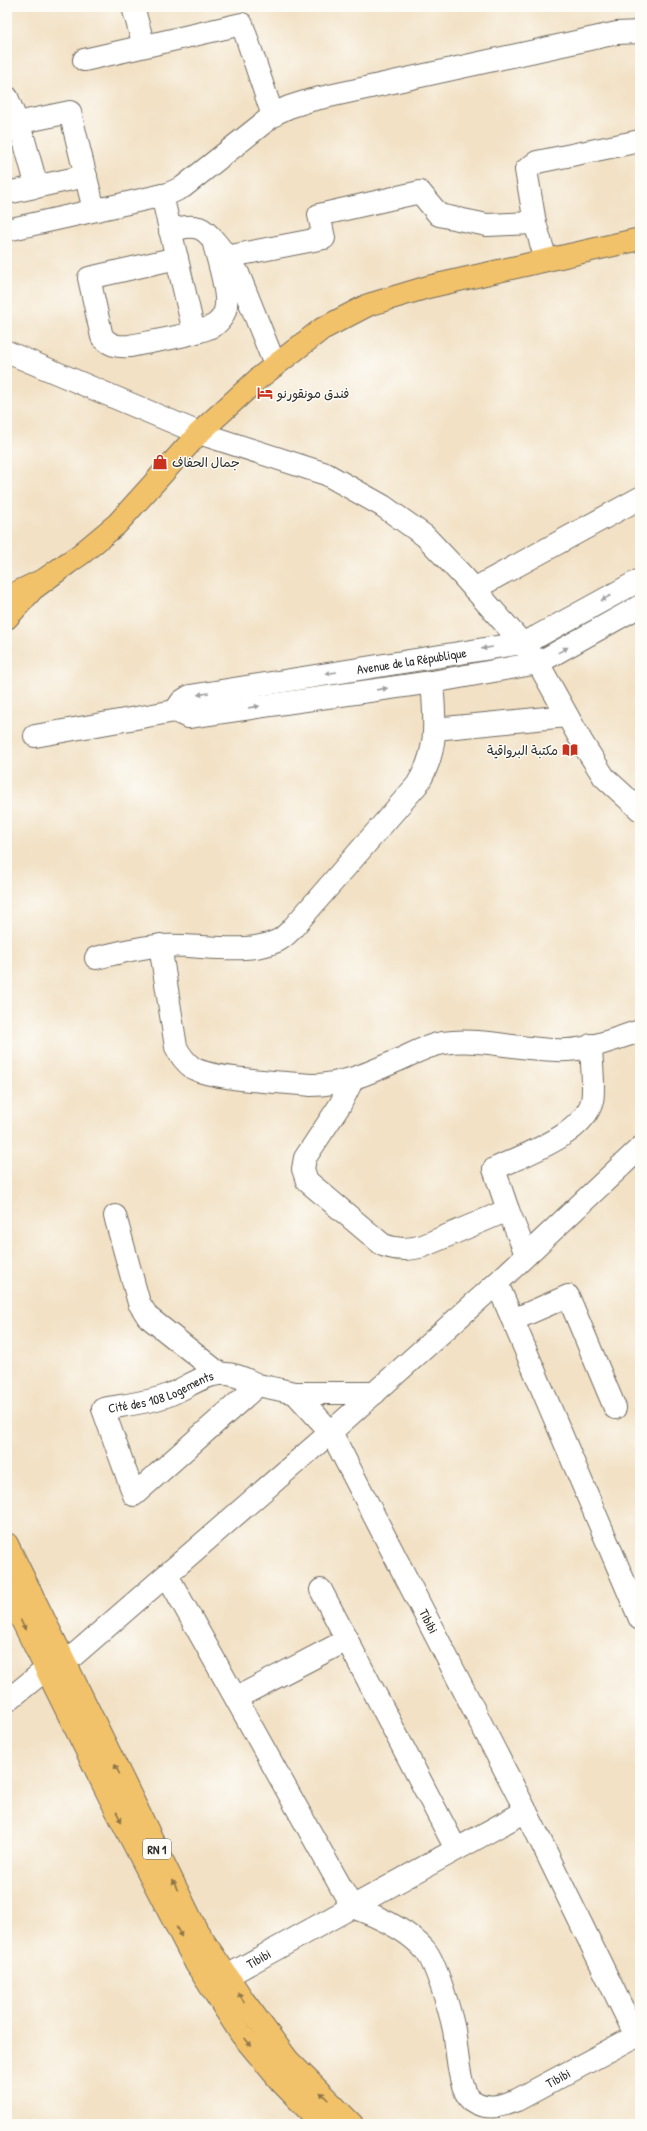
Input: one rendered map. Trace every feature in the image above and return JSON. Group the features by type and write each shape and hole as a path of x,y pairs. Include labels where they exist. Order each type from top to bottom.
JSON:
{"main road":[{"path":"7,618 34,589 117,524 199,433 275,365 322,329 368,305 428,287 640,240"},
{"path":"7,597 45,579 68,563"},
{"path":"7,581 45,579"},
{"name":"RN 1","path":"7,1544 55,1666 196,1964 241,2034 281,2082 322,2124"},
{"name":"RN 1","path":"7,1590 55,1666 197,1931 227,1976 288,2060 352,2124"}],"street":[{"path":"133,7 144,46"},
{"path":"84,60 144,46 240,16 273,116"},
{"path":"7,230 162,195 183,187 273,116 289,107 310,100 617,33 640,32"},
{"path":"7,97 17,123 37,187"},
{"path":"17,123 70,112 94,210"},
{"path":"546,260 535,223 526,170 537,162 640,141"},
{"path":"7,193 86,176"},
{"path":"226,257 324,238 319,215 420,192 439,216 487,225 535,223"},
{"path":"162,195 194,332"},
{"path":"170,231 184,227 200,228 213,240 238,273 275,365"},
{"path":"177,258 89,278 102,337 110,344 119,347 194,332 215,325 222,317 226,307 226,297 213,240"},
{"path":"7,352 199,433 326,474 383,506 424,536 522,643 538,663 567,716 604,777 640,810"},
{"path":"474,589 640,498"},
{"name":"Avenue de la République","path":"175,710 182,701 190,696 522,643 635,589"},
{"name":"Avenue de la République","path":"35,736 175,710 188,716 432,682 538,663 640,606"},
{"path":"96,958 143,947 245,948 263,946 279,941 291,930 417,784 430,761 435,729 432,682"},
{"path":"435,729 567,716"},
{"path":"160,946 176,1047 181,1058 193,1068 211,1075 311,1085 327,1085 353,1079 424,1048 443,1043 463,1042 567,1050 640,1032"},
{"path":"526,1254 508,1210 494,1169 555,1140 581,1120 592,1100 591,1045"},
{"path":"353,1079 340,1105 305,1158 303,1169 307,1181 383,1245 395,1249 408,1250 423,1246 508,1210"},
{"path":"7,1701 55,1666 167,1575 332,1432 497,1283 640,1148"},
{"path":"115,1216 139,1303 148,1317 220,1374"},
{"path":"497,1283 640,1619"},
{"path":"513,1320 568,1296 615,1408"},
{"name":"Cité des 108 Logements","path":"258,1385 134,1495 103,1409 143,1402 166,1396 202,1379 220,1374 234,1375 258,1385 295,1393 375,1393"},
{"path":"295,1393 332,1432"},
{"name":"Tibibi","path":"332,1432 526,1811 636,2036 517,2100 497,2108 484,2106 470,2099 463,2085 454,2030 448,2008 425,1950 411,1938 377,1916 352,1907"},
{"path":"167,1575 352,1907"},
{"path":"321,1590 456,1849"},
{"path":"236,1698 346,1640"},
{"name":"Tibibi","path":"227,1976 526,1811"}],"place":[{"name":"فندق مونقورنو","path":"265,393"},
{"name":"جمال الحفاف","path":"160,462"},
{"name":"مكتبة البرواقية","path":"570,750"}]}
